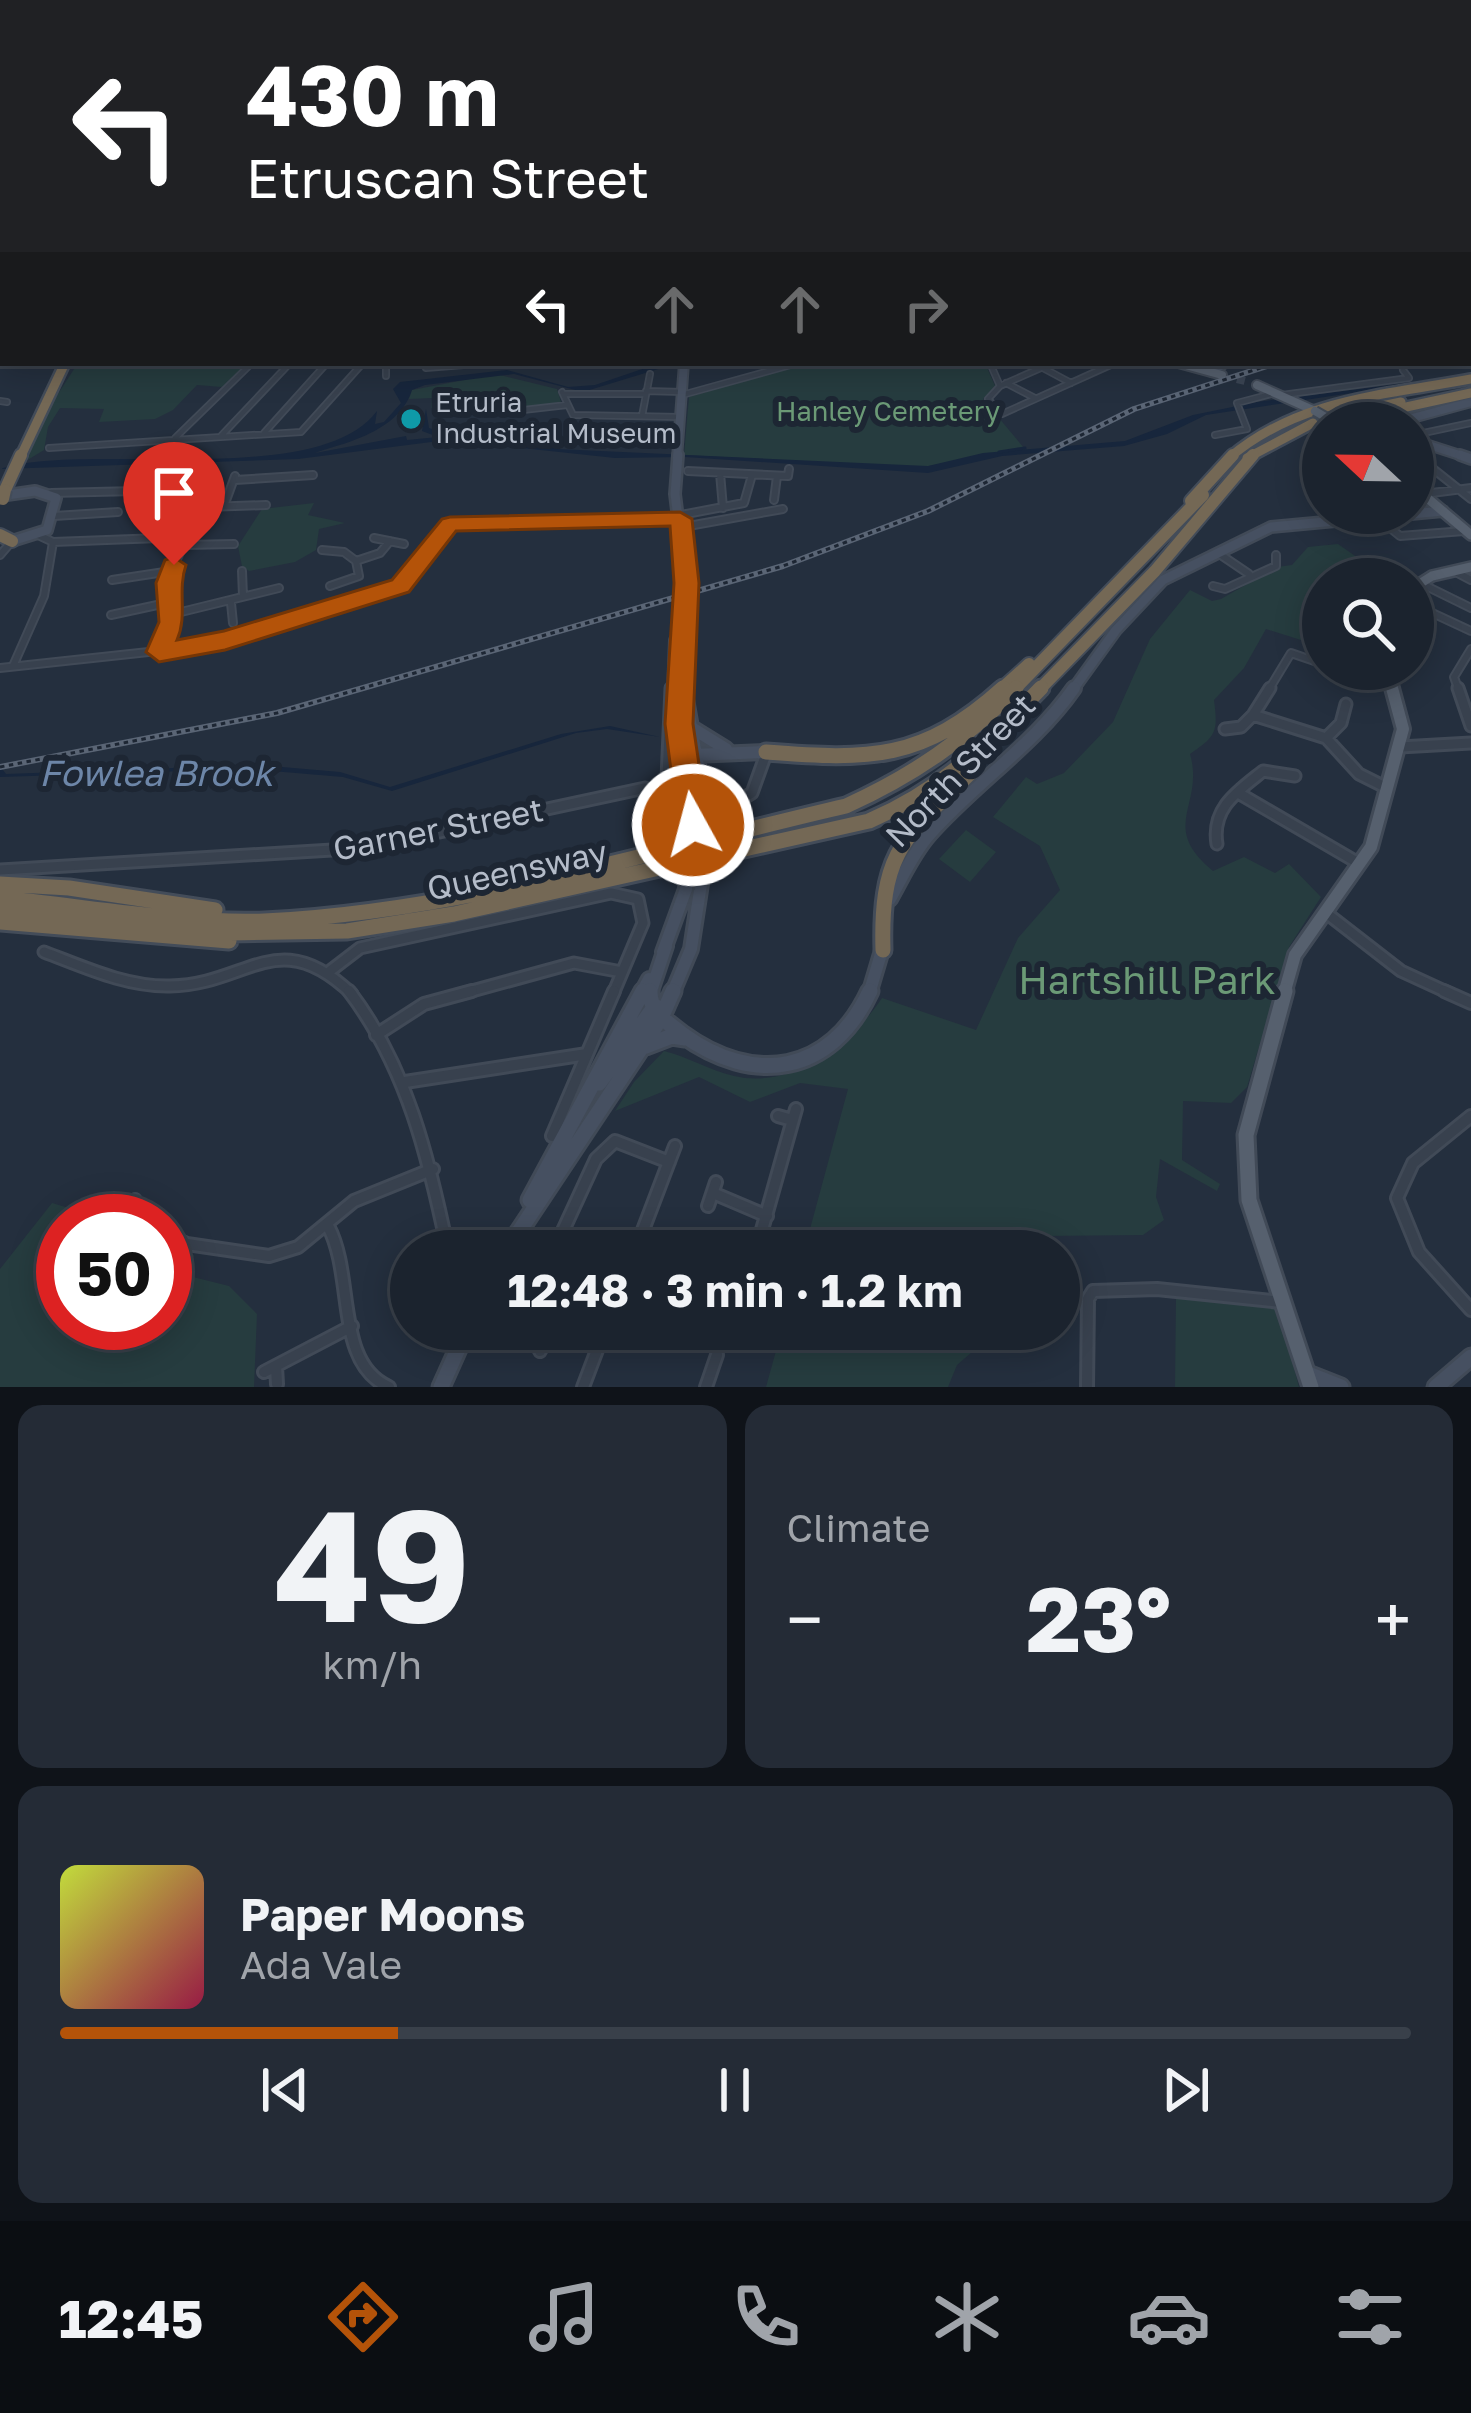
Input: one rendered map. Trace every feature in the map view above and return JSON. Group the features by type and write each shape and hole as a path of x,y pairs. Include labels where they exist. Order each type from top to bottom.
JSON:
{"highway":[{"path":"34,421 55,366"},
{"path":"5,482 64,366"},
{"path":"34,421 74,366"},
{"path":"1362,402 1471,386"},
{"path":"1430,402 1471,386"},
{"name":"Queensway","path":"1362,402 1471,386"},
{"name":"Queensway","path":"344,924 754,831 866,800 941,758 977,728 1138,565 1227,466 1302,414"},
{"name":"Queensway","path":"0,898 210,919 344,924 454,914 869,821 920,799 949,779 1035,698 1155,571 1246,459 1302,415"},
{"path":"766,752 878,758 944,738 1105,599"},
{"path":"883,950 881,901 894,849 1035,698"},
{"path":"0,884 70,888 344,924"},
{"path":"2,918 222,941 344,924"}],"main road":[{"path":"684,366 675,494 686,583 679,724 699,792"},
{"path":"1190,366 1217,373 1223,366"},
{"path":"1250,383 1302,407"},
{"path":"1434,409 1471,402"},
{"path":"1434,443 1471,459"},
{"path":"4,540 38,536 54,516 51,493 5,482"},
{"path":"1434,503 1467,528"},
{"name":"North Street","path":"1434,512 1443,511"},
{"name":"North Street","path":"660,1011 720,1060 754,1067 809,1056 855,1024 873,992 888,908 904,868 964,799 1050,722 1116,630 1163,580 1271,527 1302,524"},
{"path":"1434,578 1471,567"},
{"path":"683,678 691,756"},
{"path":"1341,1387 1309,1380 1249,1200 1246,1135 1290,967 1371,847 1403,730 1393,690"},
{"path":"689,726 706,742 733,752"},
{"path":"691,756 766,752"},
{"path":"520,1226 638,1051 691,949 699,792 715,754"},
{"path":"518,1230 694,886"},
{"path":"660,1011 650,990 666,946"},
{"path":"572,1120 660,1011"},
{"path":"638,1051 672,1036 689,1039"},
{"path":"442,1387 458,1350"},
{"path":"1436,1387 1471,1357"}],"street":[{"path":"174,440 249,366"},
{"path":"220,437 287,366"},
{"path":"262,435 324,366"},
{"path":"50,448 304,431 360,366"},
{"path":"386,366 386,376"},
{"path":"680,417 571,415 562,393 682,393 785,366"},
{"path":"992,366 1003,385 1036,399"},
{"path":"1045,366 1003,385 988,399 1002,414 1108,366"},
{"path":"1041,368 1071,383"},
{"path":"642,416 650,374"},
{"path":"1329,402 1401,374"},
{"path":"505,412 567,405"},
{"path":"1450,406 1471,421"},
{"path":"1215,435 1247,429 1237,408 1302,410"},
{"path":"1434,432 1471,421"},
{"path":"688,471 788,476 789,469"},
{"path":"1434,470 1471,500"},
{"path":"720,473 727,520"},
{"path":"0,668 159,652 225,640 402,585 450,524 681,517 747,501 752,475"},
{"path":"773,500 777,476"},
{"path":"224,506 235,478 308,477"},
{"path":"1434,493 1471,488"},
{"path":"51,493 180,490"},
{"path":"147,509 261,507"},
{"path":"159,652 173,614 174,564 201,509"},
{"path":"694,525 783,509"},
{"path":"54,516 118,512"},
{"path":"1434,532 1467,528"},
{"path":"38,536 53,542 236,544"},
{"path":"374,538 404,544"},
{"path":"0,555 4,540"},
{"path":"356,561 380,553 390,541"},
{"path":"13,666 44,596 53,542"},
{"path":"322,550 344,552 356,561 359,576 330,586"},
{"path":"1218,554 1249,574"},
{"path":"1213,586 1225,589 1249,574 1276,566 1276,555"},
{"path":"118,578 174,564"},
{"path":"1452,571 1471,580"},
{"path":"243,596 246,573"},
{"path":"343,581 350,599"},
{"path":"173,614 273,593"},
{"path":"1434,593 1471,608"},
{"path":"116,617 171,602"},
{"path":"221,621 233,621 231,603"},
{"path":"1434,614 1471,631"},
{"path":"659,829 665,823 669,794 673,640"},
{"path":"1471,650 1454,676 1471,726"},
{"path":"1225,729 1241,727 1253,716 1292,652 1302,656"},
{"path":"1326,738 1341,723 1346,704"},
{"path":"1253,716 1326,738 1359,774 1385,787"},
{"path":"1400,747 1471,742"},
{"name":"Garner Street","path":"0,871 365,848 638,789 719,808 742,804 752,794 766,752"},
{"path":"1217,844 1214,832 1223,803 1263,771 1295,776"},
{"path":"1240,794 1360,864"},
{"path":"1199,827 1214,832"},
{"path":"329,971 360,947 611,893 638,899 643,922 552,1136"},
{"path":"1324,911 1401,971 1471,1003"},
{"path":"44,952 114,978 170,987 272,957 301,958 329,971 405,1082 433,1169 444,1230"},
{"path":"376,1035 424,1004 574,963 622,972"},
{"path":"405,1082 587,1054"},
{"path":"763,1230 794,1115 778,1116"},
{"path":"1471,1116 1403,1176 1399,1198 1412,1238 1471,1310"},
{"path":"563,1230 596,1159 615,1136 669,1162"},
{"path":"643,1230 675,1146"},
{"path":"192,1245 257,1257 298,1247 354,1201 433,1169"},
{"path":"712,1194 767,1216"},
{"path":"328,1226 344,1258 356,1357 382,1386"},
{"path":"1087,1387 1088,1299 1093,1292 1126,1288 1282,1302"},
{"path":"277,1384 270,1369 352,1325"},
{"path":"584,1387 597,1350"},
{"path":"706,1387 717,1355"}],"green space":[{"path":"76,366 245,366 222,387 197,385 173,410 155,419 99,422 104,409 60,408 48,427 44,450 21,464"},
{"name":"Hanley Cemetery","path":"793,366 986,366 995,386 983,399 1024,448 923,467 684,455 689,397"},
{"path":"496,374 557,389 561,402 509,410 497,400 431,408 432,398 409,399 412,390"},
{"path":"314,503 308,515 345,523 319,529 316,550 295,562 249,571 242,566 238,546 262,509"},
{"name":"Hartshill Park","path":"1338,544 1358,558 1302,558 1302,640 1266,629 1244,668 1214,700 1211,737 1190,754 1193,772 1186,828 1197,855 1213,871 1244,857 1275,873 1289,864 1321,897 1289,947 1247,1087 1231,1103 1183,1101 1182,1160 1220,1184 1217,1191 1160,1159 1156,1197 1164,1220 1143,1235 1080,1236 1080,1230 810,1230 848,1089 800,1083 750,1102 699,1077 615,1111 634,1082 664,1051 734,1076 778,1076 838,1046 882,998 976,1030 1018,938 1060,890 1040,846 993,817 1026,777 1037,784 1064,773 1113,722 1150,639 1190,590 1212,601 1221,599 1277,567 1292,565 1308,547"},
{"path":"966,830 996,852 970,882 939,859"},
{"path":"36,1223 36,1350 192,1350 192,1277 229,1286 257,1314 254,1387 0,1387 0,1269"},
{"path":"1176,1298 1278,1309 1299,1387 1175,1387"},
{"path":"776,1350 974,1350 957,1365 948,1387 766,1387"}],"water":[{"path":"651,366 668,366 583,392 514,374 425,385 412,390 405,405 380,428 315,453 406,436 407,440 438,437 422,431 426,409 429,428 460,439 524,440 557,449 928,466 983,453 1125,441 1193,415 1257,402 1471,375 1206,415 1167,434 1124,446 1002,456 928,473 685,457 615,458 447,440 298,459 0,469 86,459 254,457 305,449 348,435 377,411 375,424 384,422 401,403 393,389 400,382 507,370 568,387 595,385"},
{"path":"610,726 660,737 607,729 576,733 392,791 343,777 249,769 0,777 0,766 6,774 259,765 340,772 390,787 561,734"}],"waterway":[{"path":"999,452 1025,448"}],"tunnel":[{"path":"1237,379 1245,381"}],"railway":[{"path":"0,767 277,713 783,566 928,511 1134,409 1267,366"}],"place":[{"name":"Etruria Industrial Museum","path":"411,419"}],"route":[{"path":"174,565 168,583 172,622 159,652 225,640 400,586 450,524 680,519 686,583 679,724 693,825"}],"water label":[{"name":"Fowlea Brook","path":"156,773"}]}
